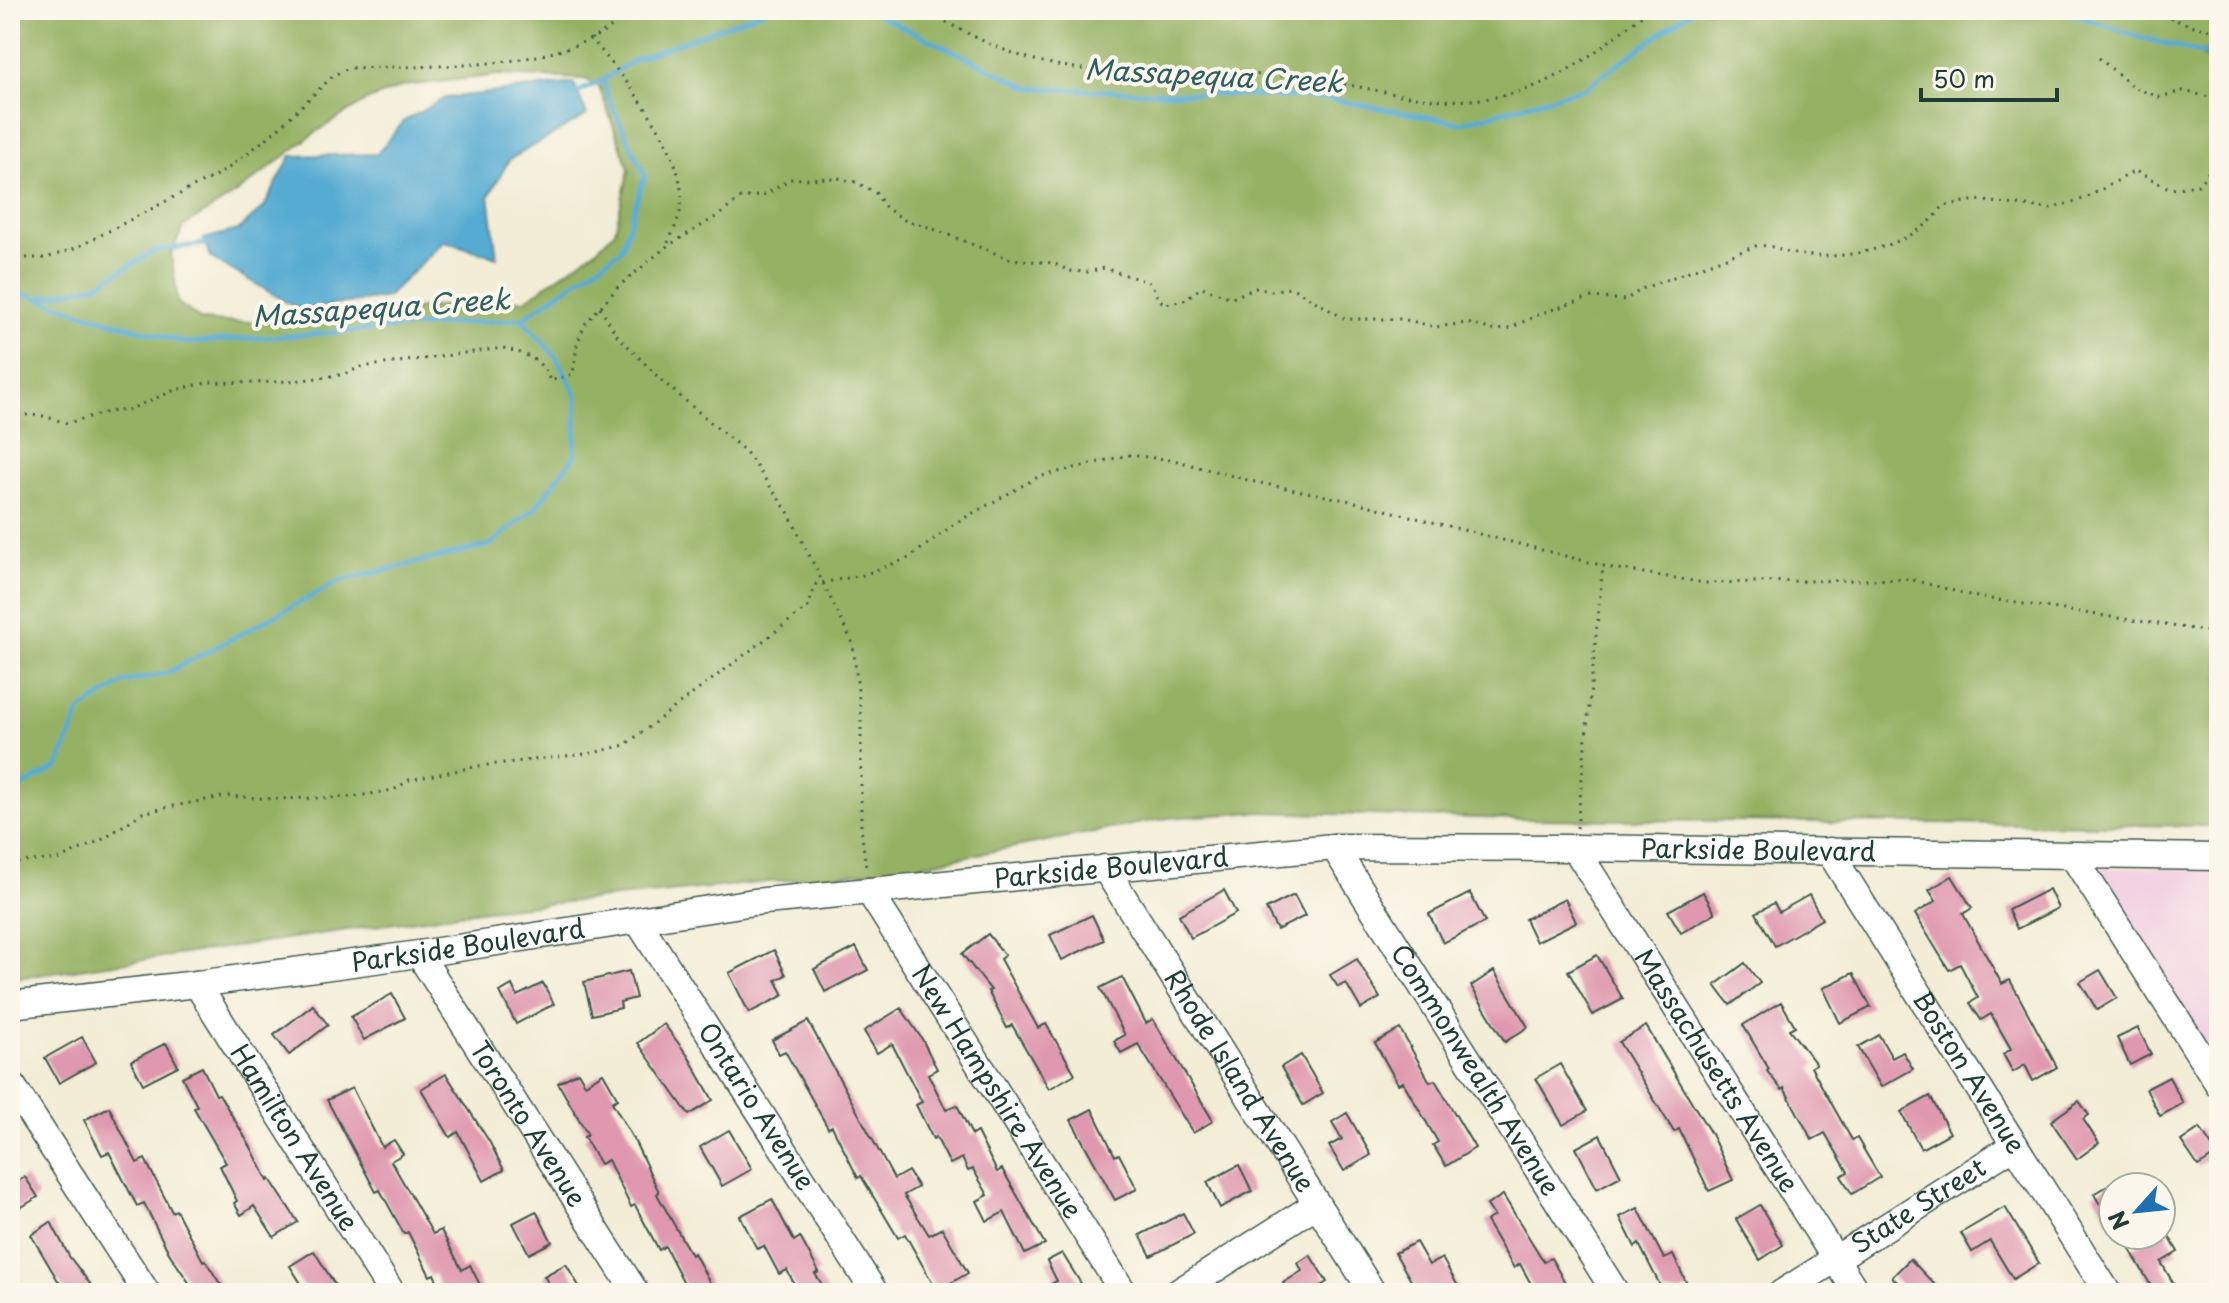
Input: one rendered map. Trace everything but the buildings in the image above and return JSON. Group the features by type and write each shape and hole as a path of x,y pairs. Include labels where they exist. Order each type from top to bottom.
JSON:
{"street":[{"name":"Parkside Boulevard","path":"10,1005 419,954 754,902 1334,847 2219,857"},
{"name":"Commonwealth Avenue","path":"1334,847 1616,1293"},
{"name":"Massachusetts Avenue","path":"1575,848 1857,1293"},
{"name":"Boston Avenue","path":"1829,851 2108,1293"},
{"path":"2073,856 2219,1085"},
{"name":"Rhode Island Avenue","path":"1105,868 1373,1293"},
{"name":"New Hampshire Avenue","path":"869,891 1124,1293"},
{"name":"Ontario Avenue","path":"638,921 875,1293"},
{"name":"Toronto Avenue","path":"419,954 636,1293"},
{"name":"Hamilton Avenue","path":"197,984 392,1293"},
{"path":"10,1082 147,1293"},
{"name":"State Street","path":"1782,1293 2015,1145"},
{"path":"1177,1293 1317,1204"}],"path":[{"path":"10,258 46,258 76,248 226,170 271,135 334,75 349,68 473,63 566,50 605,32 631,10"},
{"path":"925,10 997,48 1060,66 1110,71 1304,78 1420,100 1463,102 1512,94 1556,76 1599,51 1648,10"},
{"path":"2147,10 2219,32"},
{"path":"591,38 629,84 659,130 680,178 680,211 666,247"},
{"path":"2099,58 2133,87 2159,97 2183,91 2219,99"},
{"path":"10,414 43,416 67,423 128,410 175,390 210,382 303,380 340,375 362,367 503,348 524,353 546,371 550,381 555,380 573,374 577,344 585,324 618,287 666,247 741,198 765,195 790,179 838,178 875,192 886,208 906,221 1010,259 1053,263 1070,271 1114,270 1151,283 1159,300 1166,304 1184,300 1202,287 1232,298 1255,288 1271,291 1286,288 1296,290 1345,319 1402,319 1436,327 1467,323 1493,330 1508,329 1542,313 1592,297 1625,300 1644,288 1756,246 1768,244 1799,254 1831,256 1883,246 1914,235 1943,206 1976,200 2050,209 2086,198 2135,171 2171,189 2198,185 2211,169 2219,133"},
{"path":"600,307 616,334 662,381 746,452 788,512 853,644 861,718 861,828 869,891"},
{"path":"10,863 60,859 105,838 142,813 227,796 352,797 394,790 409,780 467,768 593,753 625,745 808,607 816,584 863,575 909,558 957,522 1038,477 1128,455 1173,460 1603,565 1706,583 1910,579 1977,597 2219,633"},
{"path":"1575,848 1603,565"}],"shaded area":[{"path":"2219,867 2219,1066 2094,868"}],"green space":[{"path":"10,10 2219,10 2219,54 2188,49 2219,65 2219,826 1518,819 1257,812 1168,818 899,869 486,910 10,979","holes":["499,75 585,79 599,87 629,169 615,231 596,250 525,300 486,301 310,321 226,322 201,320 178,303 171,253 184,226 234,195 316,132 366,101 404,86"]}],"water":[{"path":"574,83 587,115 509,160 489,196 497,257 444,241 387,297 300,310 210,257 204,239 238,230 264,207 291,156 377,154 404,121 445,98"}],"waterway":[{"name":"Massapequa Creek","path":"10,289 186,343 522,319 621,250 645,175 609,100 603,80 634,60 767,10"},
{"name":"Massapequa Creek","path":"863,10 1030,88 1323,98 1461,123 1585,88 1693,10"},
{"name":"Massapequa Creek","path":"2059,10 2136,36 2219,58"},
{"path":"574,94 603,80"},
{"path":"40,298 97,285 154,251 211,243"},
{"path":"10,793 58,767 80,711 124,682 167,673 340,581 490,545 535,508 575,455 577,396 556,357 522,319"}]}
